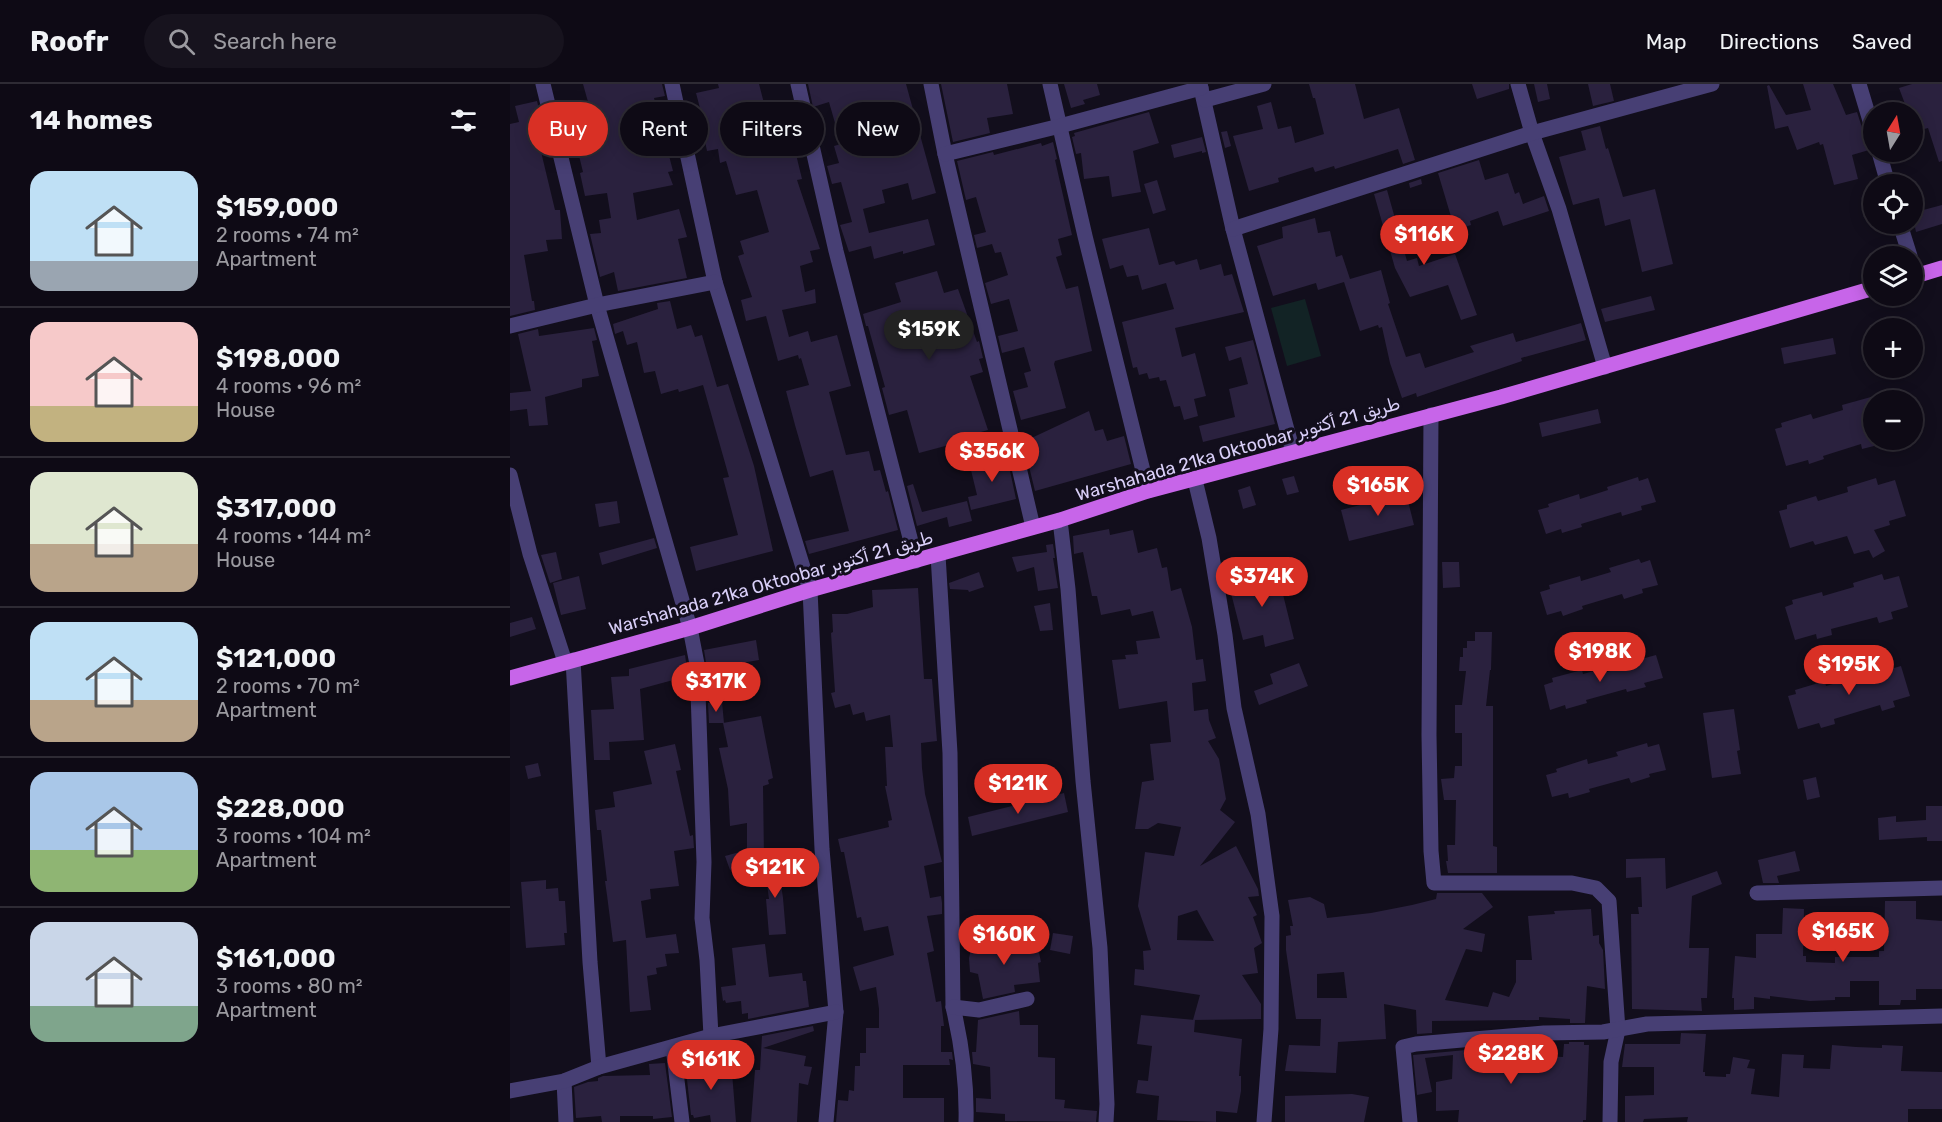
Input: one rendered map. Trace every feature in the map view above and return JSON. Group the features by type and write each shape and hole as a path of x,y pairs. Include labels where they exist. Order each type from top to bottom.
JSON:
{"main road":[{"path":"1923,270 1942,268"},
{"name":"Warshahada 21ka Oktoobar طريق 21 أكتوبر","path":"510,678 1060,520 1148,491 1605,367 1863,291"}],"street":[{"path":"543,84 597,305 690,628 697,664 704,862 702,918 711,1035"},
{"path":"672,84 716,282 810,590 822,849 836,1012 826,1122"},
{"path":"798,84 836,251 916,561"},
{"path":"931,84 945,154 1033,527"},
{"path":"1050,84 1148,491"},
{"path":"945,154 1202,91 1264,84"},
{"path":"1518,84 1532,133 1559,209 1605,367"},
{"path":"1233,229 1532,133 1712,84"},
{"path":"1859,84 1864,102"},
{"path":"1864,84 1869,102"},
{"path":"1202,91 1233,229 1293,452"},
{"path":"510,326 597,305 716,282"},
{"path":"1431,415 1429,735 1431,851 1434,883 1572,883 1596,888 1609,901 1618,1030 1611,1062 1610,1122"},
{"path":"510,475 530,554 569,661 599,1067"},
{"path":"1195,480 1211,548 1234,708 1258,814 1272,916 1271,1029 1264,1122"},
{"path":"1060,520 1099,936 1106,1122"},
{"path":"938,555 950,753 953,1006 962,1043 967,1094 966,1122"},
{"path":"1757,893 1942,888"},
{"path":"953,1006 979,1010 1027,999"},
{"path":"510,1091 564,1081 599,1067 711,1035 836,1012"},
{"path":"1410,1122 1403,1047 1475,1038 1544,1033 1580,1034 1647,1024 1942,1016"},
{"path":"673,1047 682,1122"},
{"path":"564,1081 566,1122"}],"shaded area":[{"path":"1305,299 1321,356 1287,366 1271,308"}],"building":[{"path":"583,84 662,84 665,96 654,98 655,102 620,102 620,156 669,156 673,171 668,172 673,185 633,193 637,220 679,209 687,237 678,239 687,278 618,291 614,272 600,277 590,234 601,233 599,220 611,218 607,193 585,196 579,156 608,156 608,102 588,102"},
{"path":"718,84 759,84 764,102 720,102 720,156 796,156 802,179 797,180 820,249 810,251 813,262 800,266 805,292 815,289 816,303 782,310 789,337 808,331 811,342 837,335 851,386 829,392 846,455 869,451 874,471 880,470 886,492 888,491 898,530 809,554 805,541 849,531 833,470 810,477 795,425 786,391 809,385 801,358 799,359 798,355 778,361 766,316 746,321 741,300 752,297 738,256 744,254 740,241 769,232 757,190 736,195 726,161 720,163 718,149 708,151 708,102 698,102 696,93 719,88"},
{"path":"808,84 906,84 911,102 836,102 836,126 829,102 812,102"},
{"path":"941,84 1007,84 1013,114 987,118 990,133 953,142"},
{"path":"1064,84 1097,84 1100,95 1083,100 1085,104 1071,108"},
{"path":"1309,84 1355,84 1364,119 1399,108 1415,160 1403,164 1398,149 1335,169 1334,166 1315,172 1313,167 1278,178 1279,182 1249,191 1233,136 1263,129 1257,106 1271,102 1278,129 1291,126 1295,143 1324,134"},
{"path":"1472,84 1509,84 1509,89 1477,99"},
{"path":"1534,84 1547,84 1550,99 1538,102"},
{"path":"1588,84 1610,84 1614,101 1593,106"},
{"path":"1803,84 1833,84 1846,115 1857,112 1863,131 1863,152 1852,155 1858,179 1834,185 1823,144 1820,145 1819,142 1797,150 1788,126 1775,129 1767,86 1769,85 1786,115 1811,110"},
{"path":"1912,84 1942,84 1942,161 1939,162 1928,128 1923,129 1923,102 1904,102 1899,88"},
{"path":"528,103 528,156 542,156 555,210 560,210 562,239 546,240 548,251 524,255 535,310 510,316 510,124 519,122 515,106"},
{"path":"1149,112 1159,143 1133,151 1141,192 1112,197 1109,176 1084,179 1081,153 1076,154 1072,137 1075,136 1074,133"},
{"path":"1600,126 1623,197 1655,189 1673,264 1642,272 1630,219 1605,226 1599,198 1573,205 1559,157 1586,150 1581,131"},
{"path":"1227,131 1231,146 1225,148 1221,132"},
{"path":"920,135 936,193 912,200 908,183 882,190 885,203 863,209 869,233 928,219 935,245 874,259 871,246 849,252 840,225 852,222 841,182 832,184 827,166 839,163 837,156 920,156"},
{"path":"1202,137 1206,152 1174,158 1171,145"},
{"path":"1053,142 1072,235 1058,239 1062,255 1056,257 1066,289 1078,286 1092,351 1055,361 1066,408 1021,420 1013,391 1028,387 1024,373 1031,371 1024,347 1002,353 998,336 1018,331 1009,299 991,304 985,283 1008,275 1001,252 995,253 992,244 977,248 974,235 986,232 976,197 966,200 957,161 993,152 994,155"},
{"path":"1479,160 1485,180 1508,173 1515,194 1519,192 1523,204 1544,196 1549,211 1503,226 1498,211 1470,221 1471,225 1455,230 1438,173"},
{"path":"1421,179 1422,184 1410,188 1409,183"},
{"path":"1157,180 1166,210 1153,214 1144,184"},
{"path":"1387,190 1407,261 1417,258 1419,266 1455,254 1477,315 1461,320 1448,285 1410,297 1395,268 1374,194"},
{"path":"1942,205 1942,224 1923,230 1923,210"},
{"path":"1315,218 1318,233 1330,231 1336,257 1342,255 1350,279 1381,270 1390,303 1388,304 1406,357 1420,353 1425,368 1474,352 1470,346 1513,333 1516,342 1581,323 1586,340 1521,358 1522,361 1417,397 1416,393 1402,398 1390,363 1382,327 1379,328 1378,325 1360,331 1344,282 1318,290 1316,283 1273,296 1257,246 1283,238 1282,227"},
{"path":"1149,228 1159,265 1174,261 1176,265 1197,259 1200,270 1221,264 1224,276 1232,274 1244,312 1175,328 1182,357 1195,353 1206,396 1194,399 1198,416 1184,420 1180,406 1174,407 1166,380 1160,381 1159,377 1149,379 1147,373 1139,375 1137,367 1133,368 1122,322 1174,309 1166,283 1142,290 1138,275 1127,277 1123,265 1110,269 1102,239"},
{"path":"937,271 944,293 958,289 977,342 979,341 983,358 979,359 983,372 970,376 988,430 948,441 949,445 919,453 907,410 889,415 882,388 885,387 863,314 901,302 895,283"},
{"path":"1651,296 1655,310 1605,322 1601,309"},
{"path":"670,301 677,329 691,325 695,337 702,335 717,387 728,384 754,466 773,551 696,571 690,547 738,535 723,478 729,477 703,385 679,392 678,389 661,394 655,371 644,373 637,342 627,345 623,331 615,334 613,324 658,309 657,303"},
{"path":"594,328 597,340 592,341 599,376 582,379 582,387 545,397 548,425 529,426 527,409 510,411 510,393 531,391 518,334 538,329 539,336"},
{"path":"1833,338 1836,354 1784,364 1781,348"},
{"path":"1253,340 1275,424 1203,442 1199,426 1235,417 1229,389 1248,384 1241,357 1229,361 1225,347"},
{"path":"1863,399 1863,449 1861,444 1823,456 1824,459 1809,464 1808,460 1786,466 1775,429 1782,427 1781,423 1811,414 1813,419 1843,410 1842,405"},
{"path":"1598,409 1601,423 1542,437 1539,423"},
{"path":"1089,411 1095,431 1103,429 1107,441 1124,436 1131,464 1035,491 1023,442"},
{"path":"1000,452 1010,471 1016,499 971,510 968,497 977,495 970,466 989,461 988,458"},
{"path":"1294,476 1299,492 1287,495 1282,479"},
{"path":"1638,477 1639,481 1648,478 1656,502 1641,506 1642,510 1622,516 1621,512 1581,524 1582,527 1562,533 1561,529 1546,534 1538,510 1549,507 1548,504 1579,494 1580,499 1608,490 1607,487"},
{"path":"1876,478 1878,485 1895,480 1906,516 1889,521 1890,525 1874,530 1885,551 1873,558 1869,550 1854,554 1847,536 1815,545 1813,541 1790,548 1779,511 1787,509 1787,505 1816,496 1818,501 1848,492 1847,487"},
{"path":"913,484 922,512 967,501 972,521 949,527 947,517 917,526 907,486"},
{"path":"1250,486 1256,505 1243,509 1238,490"},
{"path":"1406,493 1414,525 1349,541 1341,510"},
{"path":"617,501 620,523 599,527 595,504"},
{"path":"1109,529 1110,535 1133,530 1138,553 1157,548 1162,568 1167,567 1171,591 1181,588 1192,627 1196,660 1203,659 1206,681 1192,683 1194,711 1208,709 1209,720 1216,738 1208,741 1219,759 1226,799 1220,810 1235,822 1200,866 1236,846 1258,889 1259,896 1248,897 1257,915 1253,917 1262,943 1254,948 1258,973 1242,975 1261,1004 1261,1019 1193,1020 1200,995 1134,985 1135,969 1144,970 1143,951 1151,950 1138,906 1145,852 1174,856 1181,827 1158,823 1148,829 1135,829 1142,782 1154,780 1150,744 1171,742 1167,701 1119,709 1112,660 1126,659 1125,655 1138,654 1136,641 1160,638 1153,611 1132,616 1130,609 1101,615 1097,596 1092,596 1083,552 1074,554 1073,536","holes":["1197,910 1214,941 1177,940 1178,916"]},
{"path":"654,538 657,548 602,565 599,553"},
{"path":"1053,544 1058,588 1038,591 1034,567 1017,572 1012,557 1047,552 1046,545"},
{"path":"556,552 562,579 550,583 541,555"},
{"path":"1639,559 1641,563 1650,560 1658,585 1642,589 1643,593 1624,599 1622,594 1582,606 1583,609 1563,616 1561,611 1547,615 1540,592 1550,589 1549,585 1580,576 1581,581 1611,572 1609,568"},
{"path":"1442,562 1459,562 1460,587 1443,588"},
{"path":"1276,566 1294,639 1265,647 1263,635 1243,640 1231,593 1236,591 1234,580"},
{"path":"979,572 984,587 969,592 968,590 950,589 949,583"},
{"path":"1882,574 1884,580 1899,576 1908,607 1891,612 1893,619 1879,623 1877,617 1831,629 1832,635 1817,639 1816,634 1795,640 1785,607 1793,604 1792,600 1822,592 1823,596 1854,587 1853,583"},
{"path":"579,576 586,609 561,615 553,583"},
{"path":"918,588 924,679 932,679 937,741 921,743 922,768 925,794 942,862 924,866 930,898 941,896 942,903 942,914 927,916 934,951 927,953 936,1002 941,1001 944,1026 941,1026 941,1052 952,1052 953,1060 949,1059 950,1065 903,1065 903,1098 944,1098 944,1122 836,1122 838,1100 848,1101 849,1090 854,1091 855,1066 860,1066 860,1053 866,1053 866,1028 879,1028 876,987 860,991 853,967 894,955 888,926 864,931 861,917 857,918 844,852 841,852 838,839 889,827 888,821 892,820 885,786 887,786 885,747 893,747 890,715 866,721 864,712 853,715 850,704 835,708 831,693 835,692 832,614 847,614 873,607 872,590"},
{"path":"1050,603 1053,630 1040,631 1034,606"},
{"path":"532,617 536,629 510,637 510,623"},
{"path":"1475,632 1492,632 1491,670 1486,706 1493,706 1493,846 1497,847 1497,873 1448,873 1447,845 1455,845 1456,800 1444,800 1441,779 1454,778 1455,766 1462,766 1462,733 1455,733 1455,705 1462,705 1466,671 1459,671 1460,657 1463,657 1463,648 1467,648 1467,641 1475,641"},
{"path":"756,640 759,660 707,669 704,650"},
{"path":"685,655 688,676 640,689 644,740 609,742 610,760 594,760 591,710 614,709 611,677 629,676 629,669"},
{"path":"1656,655 1663,678 1644,683 1646,687 1627,692 1626,689 1586,700 1587,703 1566,709 1565,705 1550,710 1544,685 1553,682 1552,678 1582,670 1583,674 1605,668 1606,672 1635,665 1634,661"},
{"path":"1299,663 1308,686 1259,705 1254,691 1273,684 1270,674"},
{"path":"1885,663 1887,670 1901,666 1910,696 1893,701 1895,707 1882,711 1880,705 1834,719 1835,724 1821,728 1819,723 1798,729 1788,696 1796,694 1795,690 1825,681 1826,686 1857,677 1856,672"},
{"path":"722,702 724,723 709,723 708,703"},
{"path":"1734,709 1741,774 1712,778 1703,713"},
{"path":"761,716 773,778 768,780 769,784 763,786 764,859 730,870 725,856 747,850 747,823 730,826 728,789 719,748 728,747 723,723"},
{"path":"1647,743 1648,747 1659,744 1666,770 1649,774 1650,777 1631,783 1629,778 1589,789 1590,792 1569,798 1568,793 1552,797 1546,775 1557,772 1556,769 1587,759 1588,764 1618,756 1616,752"},
{"path":"675,744 681,770 676,771 690,836 693,835 694,848 674,851 679,886 650,889 651,899 641,901 646,938 676,934 679,953 665,954 667,966 656,968 657,974 647,976 651,1010 630,1012 626,940 613,942 601,830 597,830 595,810 615,807 613,792 652,784 644,751"},
{"path":"538,763 541,776 528,779 525,766"},
{"path":"1816,777 1820,797 1807,800 1803,780"},
{"path":"1064,793 1068,812 972,836 968,817"},
{"path":"1926,806 1942,806 1942,841 1927,841 1927,837 1879,840 1878,818 1896,816 1896,822 1926,820"},
{"path":"1795,851 1800,871 1777,876 1779,883 1763,883 1758,860"},
{"path":"777,857 786,934 769,935 766,899 769,899 764,862"},
{"path":"1665,858 1666,889 1717,871 1722,884 1692,896 1689,948 1709,948 1707,998 1701,998 1702,1011 1632,1009 1631,914 1639,914 1638,907 1642,907 1641,877 1626,878 1626,859"},
{"path":"546,880 546,889 558,888 559,901 565,901 567,933 564,933 565,945 526,948 521,882"},
{"path":"1437,893 1482,893 1493,907 1463,929 1485,934 1482,952 1466,949 1445,1000 1488,1007 1493,992 1509,997 1516,982 1516,960 1532,960 1528,916 1555,914 1554,911 1591,909 1593,936 1599,935 1599,943 1603,950 1605,989 1587,986 1585,1023 1570,1023 1570,1019 1539,1017 1539,1020 1432,1021 1432,1033 1417,1034 1416,1010 1384,1004 1386,1039 1338,1042 1336,1073 1285,1071 1289,1045 1320,1046 1321,1019 1296,1019 1286,950 1286,936 1291,935 1290,926 1293,926 1288,900 1310,897 1324,904 1327,918 1371,913 1436,899","holes":["1344,972 1347,998 1317,998 1317,974"]},
{"path":"1885,901 1916,901 1916,919 1942,921 1942,989 1916,989 1916,1000 1901,1000 1900,1005 1879,1005 1879,981 1850,981 1850,997 1810,1001 1770,996 1770,999 1754,997 1754,1009 1734,1010 1734,998 1732,998 1735,956 1756,958 1756,934 1782,934 1783,908 1804,909 1803,956 1806,956 1806,962 1835,963 1835,957 1879,957 1879,951 1884,951"},
{"path":"1053,933 1073,936 1070,954 1050,950"},
{"path":"1015,937 1017,947 1037,943 1041,962 1038,963 1040,982 1014,985 1015,992 983,999 978,974 970,972 969,958 972,945"},
{"path":"765,944 769,977 802,973 803,981 806,981 809,1007 748,1019 748,1013 742,1014 741,1001 726,1003 725,1000 723,1001 721,987 736,985 732,948"},
{"path":"1019,1011 1020,1025 1038,1025 1038,1057 1055,1058 1055,1099 1065,1100 1064,1108 1097,1111 1096,1122 1005,1121 1005,1114 976,1112 976,1098 991,1099 990,1067 973,1064 972,1052 976,1052 978,1020"},
{"path":"1141,1015 1195,1020 1194,1032 1242,1039 1239,1076 1241,1076 1241,1091 1237,1113 1216,1111 1216,1122 1157,1120 1159,1096 1136,1093 1138,1080 1148,1081 1152,1046 1137,1044"},
{"path":"813,1026 814,1031 763,1048 806,1056 804,1066 812,1067 808,1085 799,1083 797,1122 751,1122 755,1070 760,1070 762,1036"},
{"path":"1681,1033 1706,1034 1703,1072 1705,1076 1726,1077 1726,1074 1730,1074 1733,1057 1750,1060 1747,1068 1755,1069 1751,1094 1779,1097 1782,1054 1804,1055 1803,1068 1830,1069 1832,1045 1882,1048 1882,1045 1903,1046 1901,1071 1942,1072 1942,1109 1908,1109 1908,1122 1687,1122 1688,1117 1625,1122 1625,1096 1654,1095 1654,1067 1622,1067 1625,1044 1680,1044"},
{"path":"1569,1042 1584,1042 1584,1045 1589,1045 1586,1120 1583,1122 1458,1122 1459,1110 1436,1111 1436,1082 1452,1079 1453,1055 1425,1058 1432,1092 1417,1095 1413,1055 1524,1045 1523,1055 1563,1057 1564,1044 1569,1044"},
{"path":"731,1060 736,1122 711,1122 710,1115 694,1118 691,1115 685,1062 695,1061 696,1064"},
{"path":"665,1063 672,1117 653,1119 653,1116 620,1116 620,1122 602,1122 601,1116 576,1118 574,1087 598,1081 598,1078 603,1076 650,1075 649,1064"},
{"path":"1352,1094 1369,1097 1364,1122 1285,1122 1285,1096"}]}
